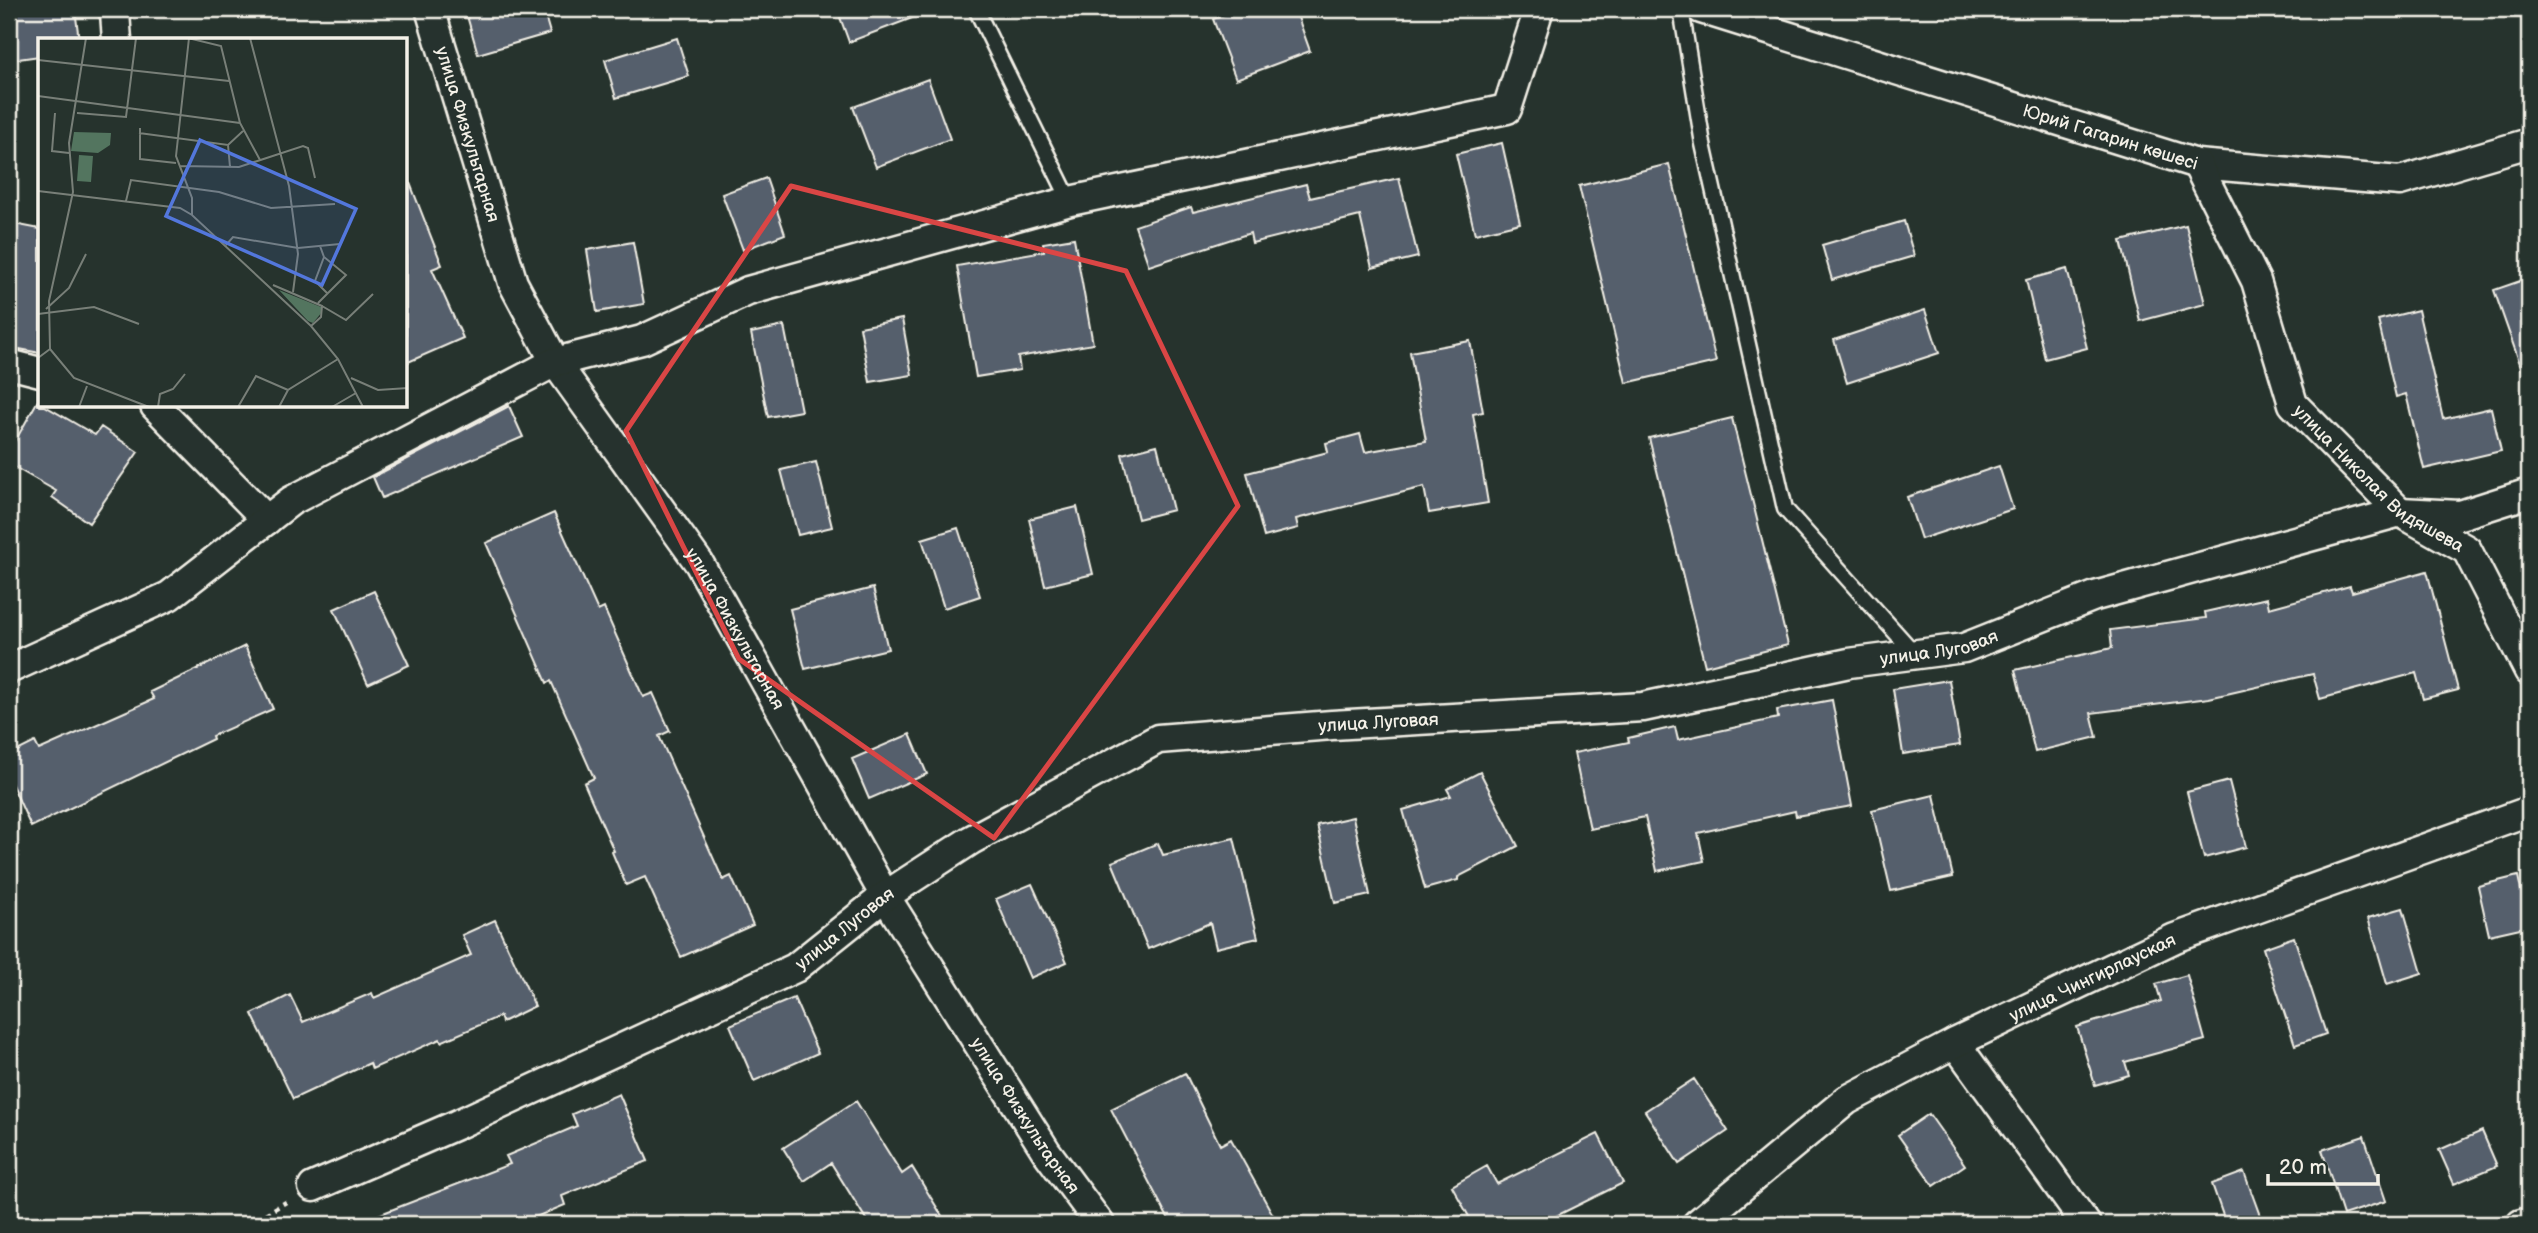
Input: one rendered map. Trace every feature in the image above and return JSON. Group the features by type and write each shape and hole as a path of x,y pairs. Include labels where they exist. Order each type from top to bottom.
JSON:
{"street":[{"path":"112,9 115,13 117,38"},
{"name":"улица Физкультарная","path":"430,9 513,283 555,362 699,563 885,896 1046,1151 1100,1224"},
{"path":"9,670 169,596 291,501 555,362 642,340 748,291 1070,201 1507,108 1539,9"},
{"name":"Юрий Гагарин көшесі","path":"1702,9 2197,164 2400,181 2529,144"},
{"name":"улица Николая Видяшева","path":"2197,164 2256,281 2293,404 2400,512 2467,550 2529,671"},
{"path":"9,364 38,371"},
{"path":"157,408 267,520"},
{"name":"улица Луговая","path":"313,1187 456,1125 795,968 885,896 971,840 1158,738 1332,724 1643,708 1849,663 1964,648 2095,596 2400,512 2460,515 2529,493"},
{"name":"улица Чингирлауская","path":"1697,1224 1847,1100 1955,1043 2175,939 2529,811"},
{"path":"1955,1043 2086,1224"},
{"path":"2521,1224 2529,1222"}],"lane":[{"path":"976,9 1070,201"},
{"path":"1681,9 1703,144 1785,509 1915,654"}],"path":[{"path":"248,1224 313,1187"}],"highlighted area":[{"path":"791,186 1126,271 1238,506 994,838 739,659 626,431"}],"building":[{"path":"75,9 79,38 38,38 38,56 11,60 9,11"},
{"path":"491,9 543,9 550,33 478,54 467,16"},
{"path":"837,9 928,9 928,12 849,42"},
{"path":"1240,9 1295,9 1310,51 1236,79 1213,19"},
{"path":"677,38 689,76 616,98 605,60"},
{"path":"928,79 950,139 876,167 853,107"},
{"path":"1502,143 1520,223 1475,234 1456,154"},
{"path":"1669,164 1716,362 1626,383 1579,186"},
{"path":"408,178 442,265 432,269 463,338 408,362"},
{"path":"766,178 785,234 743,250 722,194"},
{"path":"1399,178 1418,257 1372,268 1360,216 1252,243 1250,233 1149,266 1135,226 1191,207 1193,212 1306,184 1310,198"},
{"path":"1904,221 1914,256 1832,280 1822,245"},
{"path":"9,223 38,229 38,353 9,347"},
{"path":"2186,225 2205,304 2140,321 2121,241"},
{"path":"1074,238 1093,344 1018,357 1020,370 976,377 957,266 1044,251 1043,243"},
{"path":"633,242 644,304 597,312 587,250"},
{"path":"2067,269 2087,348 2045,359 2026,280"},
{"path":"2529,278 2529,378 2525,378 2494,290"},
{"path":"1925,310 1939,353 1847,383 1834,340"},
{"path":"2418,310 2443,419 2491,408 2501,451 2424,469 2406,394 2396,397 2378,320"},
{"path":"902,319 912,375 870,382 860,327"},
{"path":"784,326 801,411 768,417 751,333"},
{"path":"1470,341 1483,412 1473,414 1488,503 1429,513 1424,487 1296,519 1298,528 1264,537 1247,473 1328,452 1326,443 1360,434 1365,452 1426,441 1410,352"},
{"path":"37,402 38,408 48,408 95,435 101,427 138,452 89,523 52,497 56,491 9,464 9,452"},
{"path":"509,406 523,437 382,498 373,477"},
{"path":"1732,418 1788,645 1705,666 1649,438"},
{"path":"1157,445 1173,510 1138,519 1122,454"},
{"path":"816,462 832,527 798,535 781,470"},
{"path":"1999,466 2013,509 1921,539 1907,497"},
{"path":"1077,507 1093,574 1045,586 1029,519"},
{"path":"554,513 598,611 604,608 643,697 653,693 670,731 659,736 723,880 731,876 753,925 681,957 645,877 626,885 584,783 594,778 551,681 547,683 486,543"},
{"path":"958,528 980,596 944,608 922,539"},
{"path":"2427,571 2458,690 2423,699 2416,673 2320,699 2313,674 2209,698 2091,713 2097,737 2035,752 2015,670 2112,648 2110,630 2206,618 2205,612 2267,598 2269,608 2350,586 2352,592"},
{"path":"873,588 888,649 805,669 790,609"},
{"path":"374,591 409,665 368,684 334,609"},
{"path":"245,646 273,709 212,736 213,739 31,827 9,778 9,755 35,742 39,750 154,699 150,692"},
{"path":"1949,680 1960,745 1903,754 1893,689"},
{"path":"1832,700 1852,806 1796,816 1795,811 1698,833 1704,861 1657,871 1645,817 1590,829 1574,753 1629,742 1628,738 1675,727 1678,740 1778,718 1777,710"},
{"path":"910,734 927,774 869,799 852,759"},
{"path":"1480,772 1518,846 1458,877 1458,880 1425,889 1403,810 1451,796 1447,789"},
{"path":"2229,781 2246,847 2204,858 2187,792"},
{"path":"1934,795 1953,877 1891,891 1872,810"},
{"path":"1353,817 1370,895 1335,903 1317,825"},
{"path":"1234,838 1258,938 1216,948 1210,923 1148,949 1112,862 1158,843 1163,855"},
{"path":"2518,876 2529,926 2489,935 2478,886"},
{"path":"1032,884 1067,962 1030,978 996,899"},
{"path":"2403,908 2422,973 2387,984 2368,918"},
{"path":"495,920 535,1006 502,1022 500,1016 441,1042 440,1039 372,1069 370,1063 293,1099 252,1014 290,995 303,1022 372,993 374,998 471,955 462,935"},
{"path":"2294,937 2326,1034 2295,1045 2263,948"},
{"path":"2187,975 2205,1040 2125,1062 2129,1075 2095,1085 2077,1027 2161,1001 2156,984"},
{"path":"794,998 818,1053 754,1081 730,1025"},
{"path":"1185,1073 1220,1145 1231,1139 1278,1224 1171,1224 1111,1109"},
{"path":"1694,1079 1728,1131 1679,1164 1645,1111"},
{"path":"619,1094 648,1161 562,1196 565,1205 519,1224 360,1224 510,1164 506,1156 577,1126 572,1114"},
{"path":"856,1101 902,1174 912,1167 947,1224 869,1224 831,1163 804,1181 783,1148"},
{"path":"1929,1114 1965,1165 1934,1186 1898,1135"},
{"path":"2482,1131 2497,1166 2454,1184 2439,1150"},
{"path":"1598,1134 1623,1183 1540,1224 1473,1224 1452,1186 1487,1166 1497,1184"},
{"path":"2364,1136 2386,1201 2343,1215 2322,1150"},
{"path":"2244,1172 2263,1224 2226,1224 2212,1184"}]}
